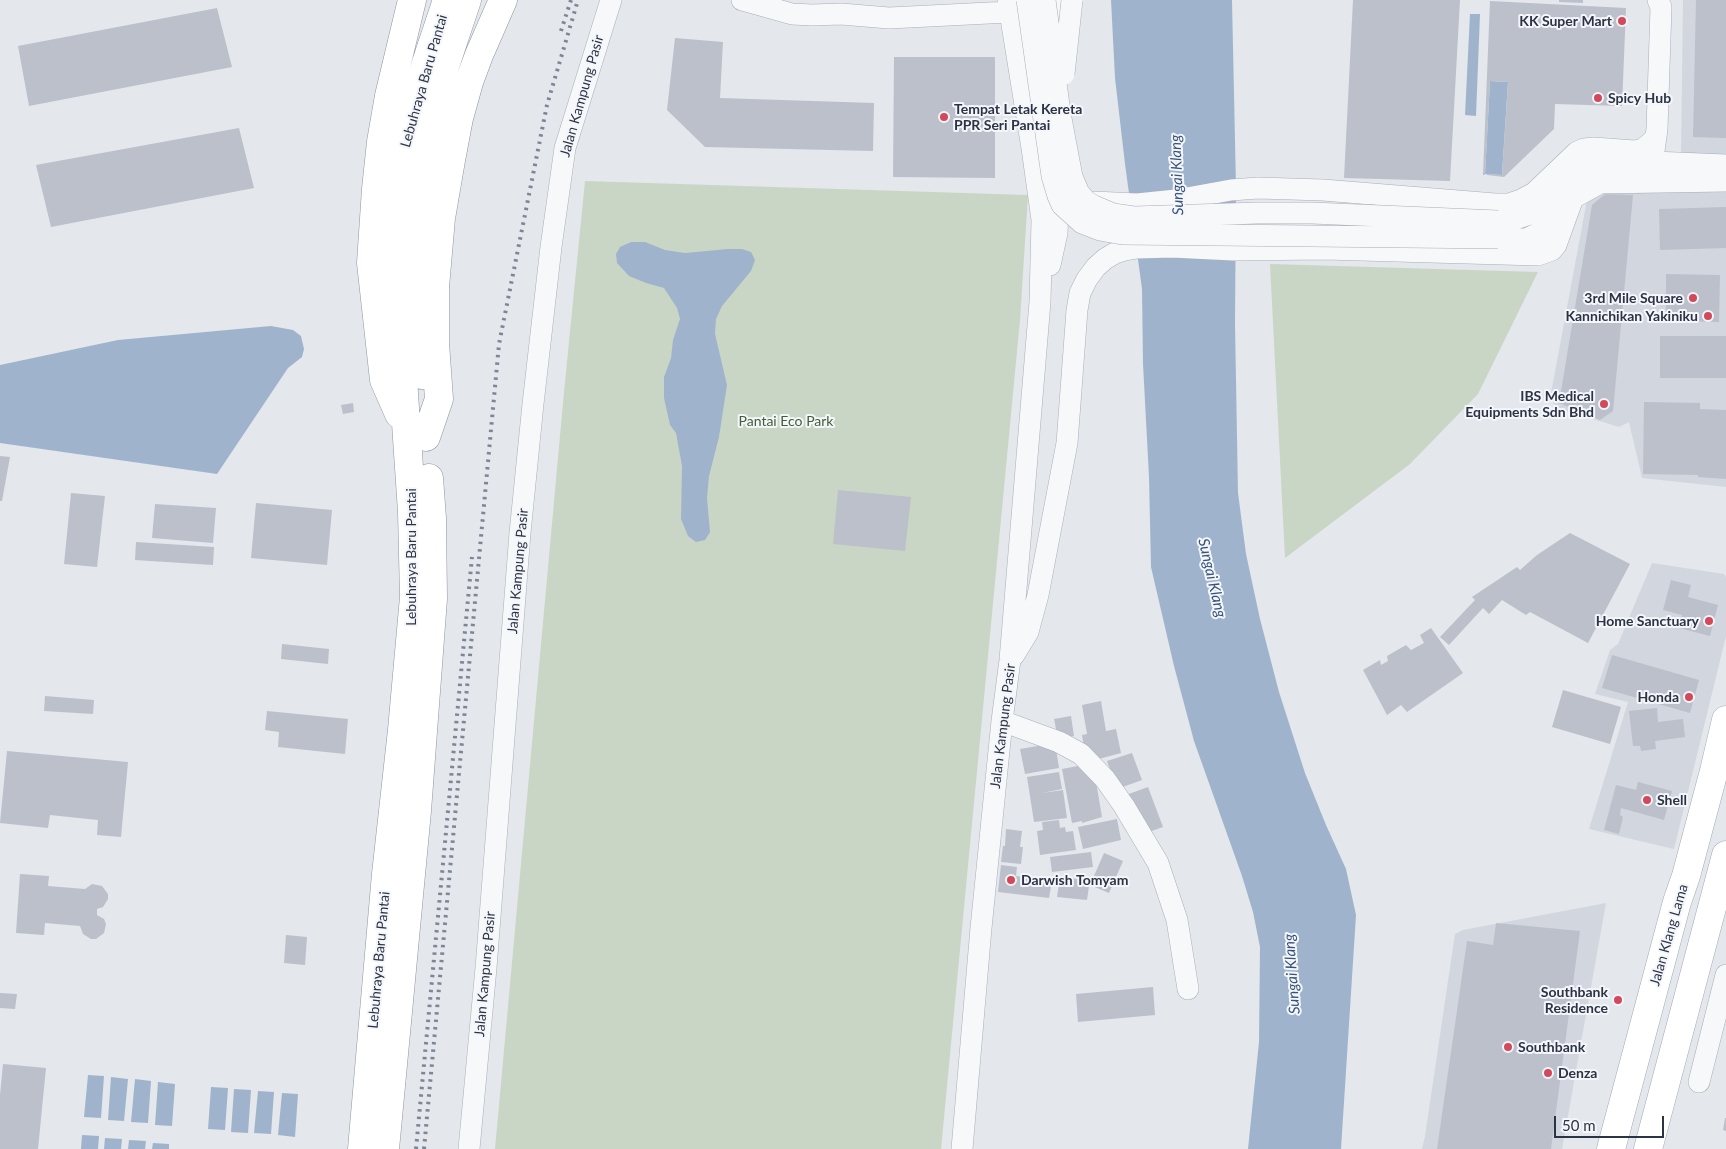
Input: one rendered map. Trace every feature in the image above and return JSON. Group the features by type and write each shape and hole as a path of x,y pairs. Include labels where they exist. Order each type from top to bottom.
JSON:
{"main road":[{"path":"412,0 389,96 381,142 371,262 384,380 417,437"},
{"name":"Lebuhraya Baru Pantai","path":"362,1149 386,874 414,597 412,512 417,437 419,343 418,205 412,113 447,0"},
{"name":"Lebuhraya Baru Pantai","path":"415,149 432,115 444,69 467,0"},
{"path":"417,437 439,398 435,343 435,287 441,218 459,118 479,55 503,0"},
{"name":"Lebuhraya Baru Pantai","path":"385,1149 417,811 433,599 432,518 417,437"},
{"name":"Jalan Klang Lama","path":"1612,1149 1714,771 1726,720"},
{"path":"1648,1149 1726,856"}],"street":[{"name":"Jalan Kampung Pasir","path":"469,1149 487,958 520,533 552,248 565,148 611,0"},
{"path":"742,0 792,14 840,14 889,18 951,14 1035,0"},
{"path":"951,14 974,0"},
{"path":"1046,0 1060,113 1072,177 1079,193 1086,201 1113,214 1134,217 1312,213 1498,230 1526,239 1543,231 1573,198 1600,183 1726,180"},
{"path":"1040,302 1058,234 1061,55 1057,0"},
{"path":"1060,113 1072,0"},
{"path":"1653,162 1656,138 1661,7 1658,0"},
{"path":"1014,4 1022,14 1039,22 1057,42 1061,55"},
{"path":"1014,4 1058,196 1068,212 1082,223 1100,230 1122,234 1498,230 1518,218 1533,213 1573,176 1605,163 1653,162 1726,165"},
{"path":"1014,4 1042,220 1040,302"},
{"path":"1086,201 1137,204 1176,200 1231,190 1323,190 1509,204 1522,200 1534,193 1577,152 1594,148 1642,150 1656,138"},
{"path":"1350,250 1356,193"},
{"path":"1391,251 1395,196"},
{"path":"1010,660 1028,632 1038,595 1067,442 1077,310 1080,293 1096,267 1115,253 1137,248 1172,247 1233,250 1324,249 1538,255 1552,250 1556,244 1573,198"},
{"path":"1148,234 1172,247"},
{"name":"Jalan Kampung Pasir","path":"962,1149 980,928 1010,660 1040,302"},
{"path":"1002,721 1059,742 1081,754 1105,779 1124,806 1158,863 1177,920 1188,989"},
{"path":"1698,1082 1726,975"}],"shaded area":[{"path":"1683,0 1726,0 1726,156 1681,155"},
{"path":"1726,188 1726,487 1642,478 1629,422 1619,427 1560,409 1553,403 1551,393 1587,200 1601,192"},
{"path":"1652,563 1724,574 1726,577 1726,636 1674,849 1589,829 1628,702 1595,694 1610,650 1618,644"},
{"name":"Southbank","path":"1606,903 1562,1149 1422,1149 1455,934 1463,930"}],"green space":[{"name":"Pantai Eco Park","path":"585,181 1028,195 1020,320 941,1149 495,1149"},
{"path":"1270,264 1538,272 1478,394 1410,464 1285,558"}],"water":[{"name":"Sungai Klang","path":"1111,0 1232,0 1236,187 1235,324 1238,493 1246,554 1260,619 1279,692 1305,773 1346,869 1356,915 1341,1149 1248,1149 1259,1042 1260,947 1253,912 1242,876 1194,741 1151,567 1142,289 1115,78"},
{"path":"1470,14 1480,14 1476,116 1465,115"},
{"path":"1490,81 1508,82 1502,175 1485,174"},
{"path":"631,242 645,242 665,250 685,253 742,249 751,252 755,260 751,271 722,306 716,319 715,334 727,385 719,437 709,476 707,498 710,532 705,540 696,542 688,536 681,519 682,466 676,433 670,425 664,398 664,377 671,358 673,340 680,319 677,308 664,288 629,276 617,263 616,254 620,247"},
{"path":"271,326 293,330 301,336 304,349 302,357 288,368 217,474 0,443 0,365 118,340"},
{"path":"88,1075 104,1076 101,1118 84,1117"},
{"path":"111,1077 128,1079 124,1121 108,1120"},
{"path":"135,1079 151,1081 148,1123 131,1122"},
{"path":"158,1082 175,1084 172,1126 155,1125"},
{"path":"211,1087 228,1088 225,1130 208,1129"},
{"path":"234,1089 251,1090 248,1133 231,1132"},
{"path":"258,1091 274,1092 271,1134 254,1133"},
{"path":"282,1093 298,1094 295,1137 278,1135"},
{"path":"82,1135 99,1136 98,1149 81,1149"},
{"path":"105,1138 122,1139 121,1149 104,1149"},
{"path":"129,1140 146,1141 145,1149 128,1149"},
{"path":"153,1143 169,1144 169,1149 152,1149"}],"building":[{"path":"1353,0 1460,0 1450,181 1344,178"},
{"path":"1559,0 1583,0 1583,3 1559,2"},
{"path":"1696,0 1726,0 1726,138 1693,137"},
{"path":"1490,1 1626,8 1622,106 1555,104 1554,129 1504,177 1487,174 1502,175 1508,82 1490,81 1485,175 1483,175"},
{"path":"217,8 232,67 29,106 18,46"},
{"path":"675,38 723,42 720,98 874,103 873,151 705,147 667,110"},
{"name":"Tempat Letak Kereta PPR Seri Pantai","path":"894,57 995,57 995,178 893,177"},
{"path":"239,128 254,188 51,227 36,165"},
{"path":"1605,194 1633,195 1613,411 1600,420 1559,403 1592,205"},
{"path":"1726,207 1726,248 1660,250 1659,209"},
{"name":"3rd Mile Square","path":"1666,274 1720,275 1719,322 1666,321"},
{"path":"1660,336 1726,336 1726,378 1660,378"},
{"path":"1644,402 1700,403 1700,409 1726,410 1726,479 1698,477 1698,475 1643,474"},
{"path":"353,403 354,412 343,414 341,405"},
{"path":"0,456 10,457 2,501 0,501"},
{"path":"838,490 911,497 905,551 833,544"},
{"path":"71,493 105,496 97,567 64,564"},
{"path":"256,503 332,510 327,565 251,558"},
{"path":"155,504 216,508 213,543 152,538"},
{"path":"1570,533 1630,564 1588,643 1530,612 1526,615 1502,600 1489,614 1483,608 1449,645 1440,637 1475,600 1472,597 1517,567 1520,570 1537,555"},
{"path":"136,542 214,547 213,565 135,560"},
{"path":"1671,580 1691,585 1688,597 1718,605 1710,636 1679,628 1682,615 1663,610"},
{"path":"1431,628 1463,673 1407,712 1401,705 1387,715 1363,670 1380,660 1381,665 1388,661 1387,656 1406,645 1411,650 1424,643 1420,635"},
{"path":"282,644 329,649 328,664 281,659"},
{"path":"1612,655 1699,680 1690,713 1602,688"},
{"path":"1563,690 1621,707 1610,744 1552,727"},
{"path":"45,696 94,700 93,714 44,711"},
{"path":"1101,701 1106,731 1116,729 1121,753 1099,759 1085,753 1082,735 1087,734 1082,705"},
{"path":"1657,708 1658,722 1683,719 1685,737 1655,741 1656,749 1641,751 1640,746 1633,746 1629,711"},
{"path":"267,711 348,719 345,754 278,747 279,732 265,730"},
{"path":"1071,716 1074,736 1058,738 1054,719"},
{"path":"1055,743 1059,768 1025,774 1020,749"},
{"path":"7,751 128,762 121,837 97,835 98,820 50,815 48,828 0,823"},
{"path":"1132,753 1142,780 1117,789 1107,761"},
{"path":"1083,765 1094,770 1102,817 1082,823 1082,821 1072,823 1062,769"},
{"path":"1059,772 1062,789 1042,793 1063,790 1067,818 1034,822 1027,777"},
{"name":"Shell","path":"1638,782 1672,791 1664,820 1621,808 1620,815 1623,817 1619,834 1604,830 1616,785 1636,790"},
{"path":"1148,787 1163,827 1146,833 1137,806 1131,808 1126,795"},
{"path":"1117,819 1121,840 1083,849 1078,827"},
{"path":"1059,820 1060,828 1065,827 1066,832 1073,831 1076,850 1040,855 1037,831 1043,830 1042,822"},
{"path":"1006,829 1022,831 1020,847 1023,847 1021,864 1001,862 1003,846 1005,846"},
{"path":"1091,852 1093,867 1052,872 1050,857"},
{"path":"1104,853 1123,861 1109,893 1090,885"},
{"path":"1001,865 1017,867 1016,876 1052,881 1049,898 998,892"},
{"path":"20,874 49,876 48,886 85,889 92,884 102,886 108,894 108,899 103,907 97,909 97,915 104,919 106,924 104,933 96,939 91,939 83,934 80,926 45,923 44,935 16,933"},
{"path":"1060,877 1090,880 1087,900 1057,897"},
{"name":"Southbank","path":"1496,923 1580,931 1551,1149 1437,1149 1467,941 1493,945"},
{"path":"286,935 307,937 305,965 284,963"},
{"path":"1153,987 1155,1015 1078,1022 1076,994"},
{"path":"0,993 17,994 15,1009 0,1008"},
{"path":"3,1064 46,1068 38,1149 0,1149 0,1095"},
{"path":"1726,1118 1726,1131 1723,1130"}],"railway":[{"path":"561,31 571,0"},
{"path":"424,1149 499,344 547,105 578,0"},
{"path":"416,1149 472,557"}],"place":[{"name":"KK Super Mart","path":"1622,21"},
{"name":"Spicy Hub","path":"1598,98"},
{"name":"Tempat Letak Kereta PPR Seri Pantai","path":"944,117"},
{"name":"3rd Mile Square","path":"1693,298"},
{"name":"Kannichikan Yakiniku","path":"1708,316"},
{"name":"IBS Medical Equipments Sdn Bhd","path":"1604,404"},
{"name":"Home Sanctuary","path":"1709,621"},
{"name":"Honda","path":"1689,697"},
{"name":"Shell","path":"1647,800"},
{"name":"Darwish Tomyam","path":"1011,880"},
{"name":"Southbank Residence","path":"1618,1000"},
{"name":"Southbank","path":"1508,1047"},
{"name":"Denza","path":"1548,1073"}]}
